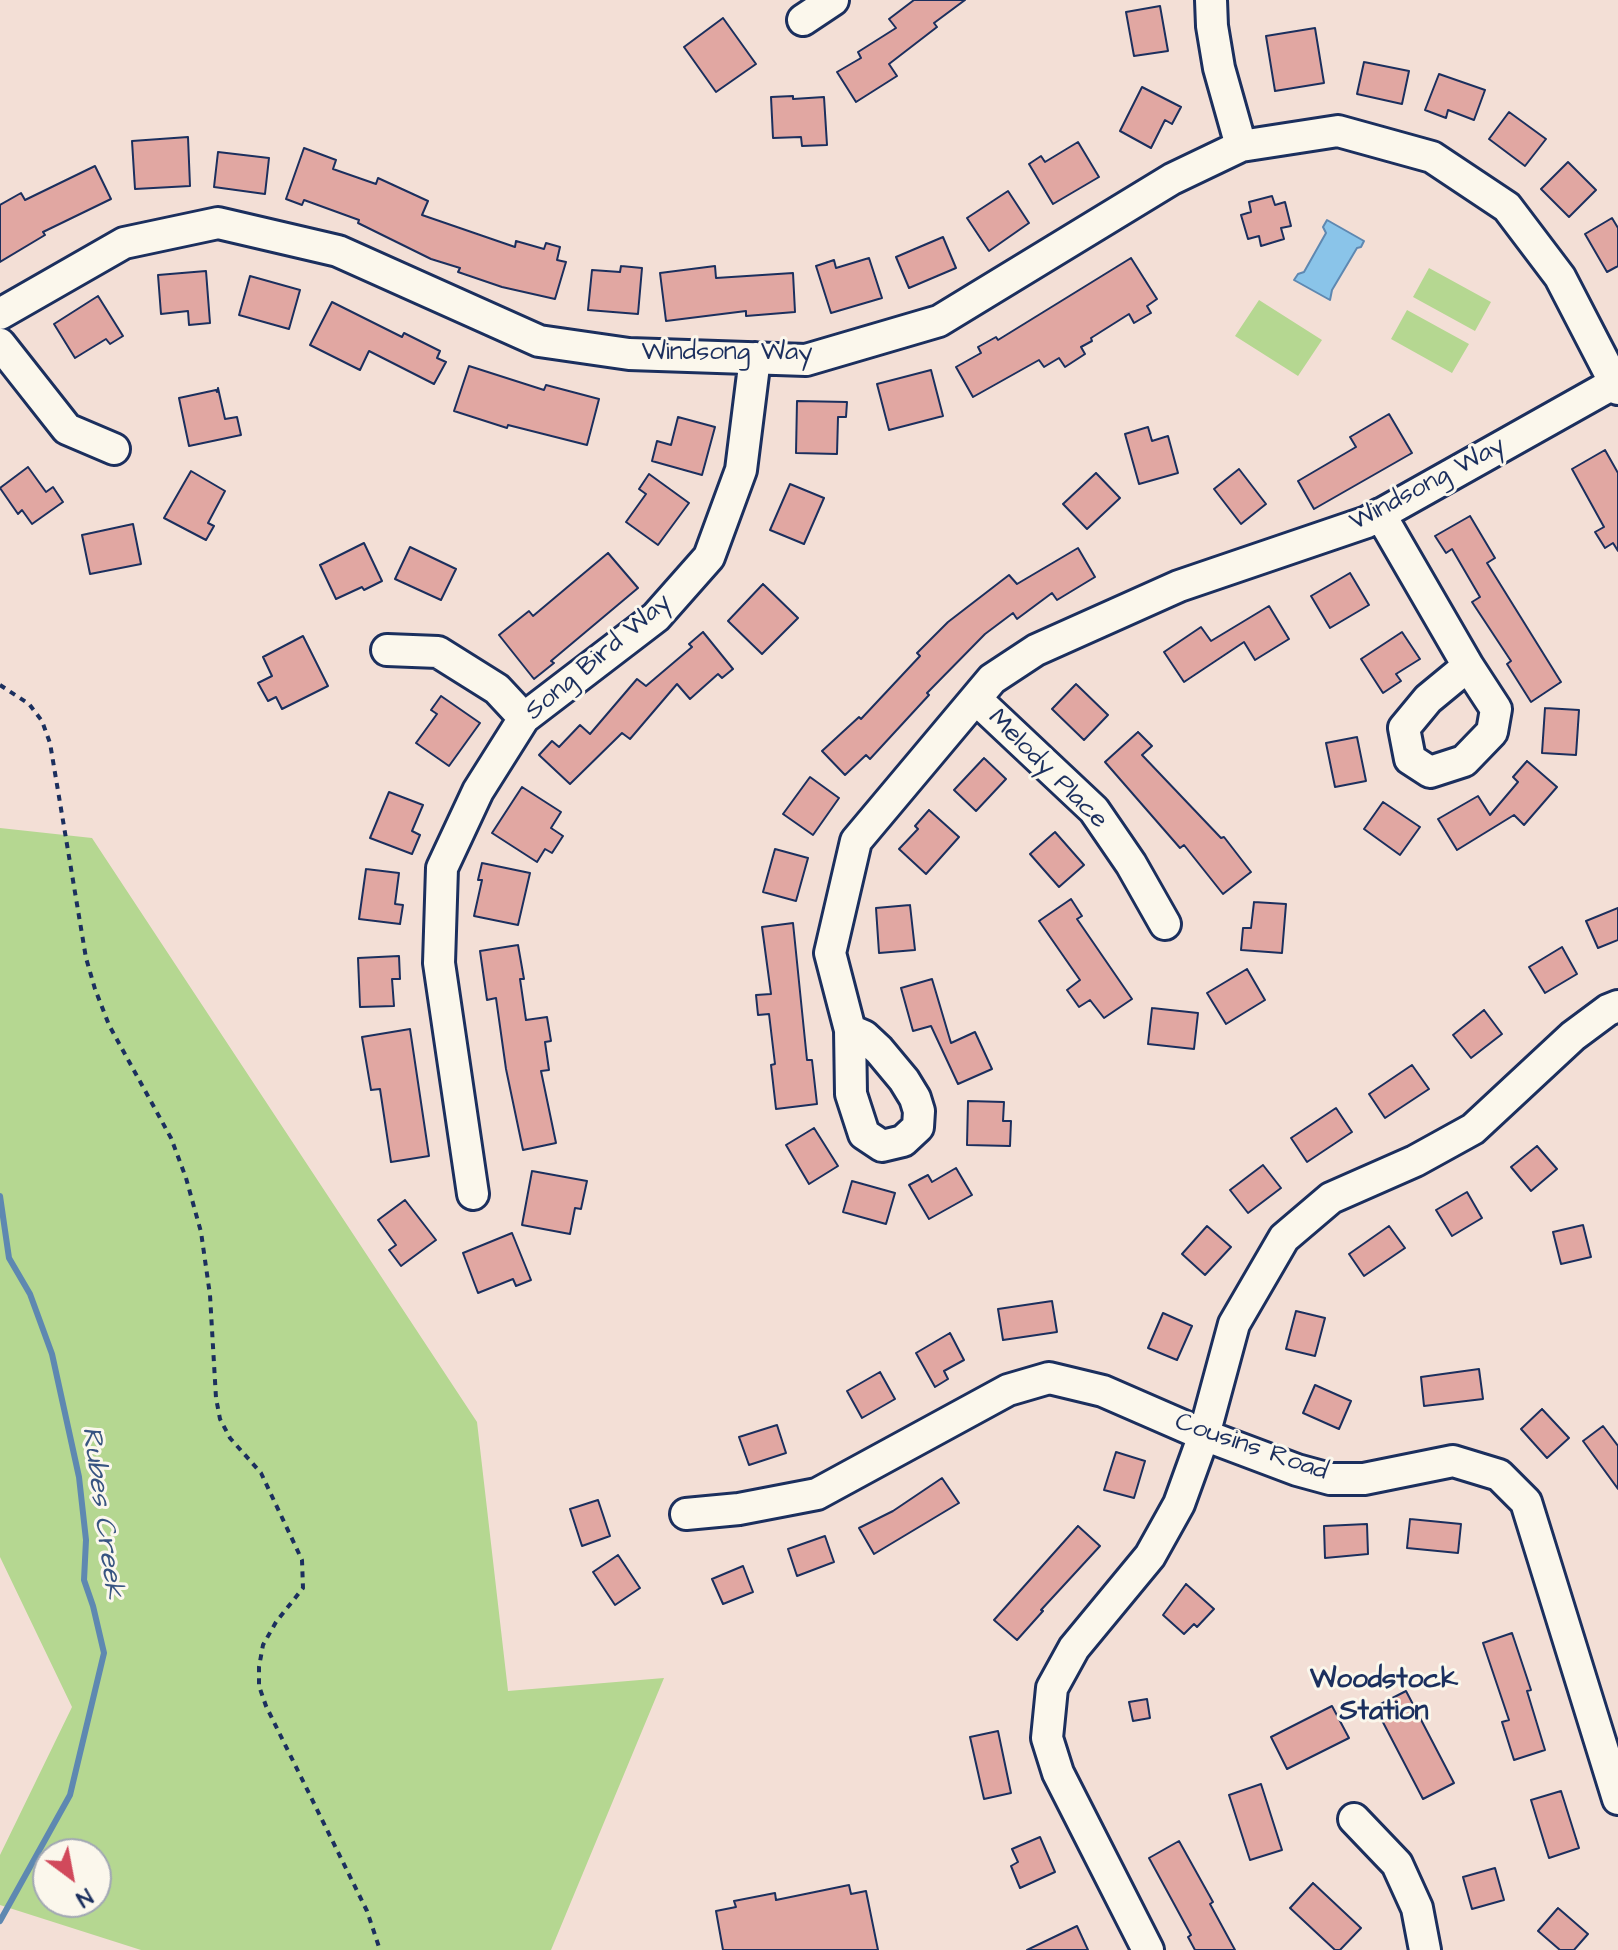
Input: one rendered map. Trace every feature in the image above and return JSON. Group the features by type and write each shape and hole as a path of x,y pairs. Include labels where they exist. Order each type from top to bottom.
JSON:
{"street":[{"path":"803,20 833,0"},
{"path":"1211,0 1219,68 1241,146"},
{"name":"Windsong Way","path":"0,314 124,243 218,223 338,251 539,341 629,354 806,360 939,321 1172,179 1241,146 1338,131 1432,157 1507,207 1560,277 1617,384 1367,522 1179,586 1036,650 992,679 856,841 830,953 850,1030"},
{"path":"0,344 67,429 114,449"},
{"name":"Song Bird Way","path":"473,1194 439,963 442,868 478,791 524,718 656,617 709,557 741,470 755,358"},
{"path":"1380,514 1468,666"},
{"path":"387,650 438,652 497,689 524,718"},
{"name":"Melody Place","path":"976,699 1094,810 1131,864 1165,924"},
{"path":"1148,1950 1058,1773 1047,1738 1052,1688 1074,1648 1150,1556 1179,1504 1204,1435 1234,1324 1284,1238 1331,1198 1415,1161 1473,1129 1573,1036 1618,1006"},
{"name":"Cousins Road","path":"686,1514 739,1509 817,1494 1008,1390 1049,1378 1103,1391 1204,1435 1330,1479 1364,1479 1453,1461 1499,1475 1526,1502 1618,1799"},
{"path":"1354,1819 1397,1864 1417,1908 1425,1950"}],"path":[{"path":"0,685 29,704 42,721 50,743 86,958 95,989 109,1025 171,1138 186,1178 201,1232 210,1295 220,1419 230,1438 261,1473 302,1560 303,1588 276,1622 263,1645 259,1686 367,1911 380,1950"}],"green space":[{"path":"1429,268 1491,302 1475,331 1413,297"},
{"path":"1259,300 1322,340 1298,376 1235,336"},
{"path":"1407,310 1469,344 1452,373 1391,339"},
{"path":"0,828 92,838 477,1422 508,1691 664,1678 551,1950 141,1950 41,1918 112,1918 112,1838 32,1838 32,1915 0,1905 0,1855 72,1707 0,1557"}],"water":[{"path":"1327,220 1364,241 1332,290 1330,300 1294,280 1304,272 1326,233 1323,227"}],"building":[{"path":"914,0 965,0 934,23 937,27 889,64 897,76 856,102 837,72 861,58 858,52 896,28 889,19"},
{"path":"1160,6 1168,51 1134,56 1126,12"},
{"path":"723,18 756,64 716,92 684,47"},
{"path":"1315,28 1324,83 1275,91 1266,36"},
{"path":"1364,62 1409,71 1402,104 1357,94"},
{"path":"1439,74 1485,90 1474,120 1448,110 1446,118 1425,110"},
{"path":"1142,87 1181,107 1172,124 1165,120 1151,148 1120,131"},
{"path":"793,96 793,99 824,97 827,145 802,146 801,137 773,138 771,97"},
{"path":"1509,112 1546,139 1525,166 1489,139"},
{"path":"188,137 190,186 135,189 132,141"},
{"path":"1078,142 1099,177 1053,204 1029,164 1041,156 1045,162"},
{"path":"304,148 336,160 333,169 376,184 378,178 428,201 422,215 515,247 516,241 544,249 546,243 560,247 557,260 566,262 555,299 502,287 458,272 460,268 431,259 358,223 359,220 304,200 302,205 286,199"},
{"path":"218,152 269,158 265,194 214,187"},
{"path":"1568,162 1596,190 1569,217 1541,189"},
{"path":"95,166 111,199 43,232 45,235 0,262 0,205 21,193 25,200"},
{"path":"1008,191 1029,223 989,251 967,218"},
{"path":"1272,196 1275,205 1285,202 1291,226 1281,228 1284,239 1261,246 1259,236 1248,239 1241,215 1251,212 1249,202"},
{"path":"1612,218 1618,228 1618,266 1607,272 1585,234"},
{"path":"943,237 956,268 909,288 896,257"},
{"path":"869,258 882,298 831,313 816,266 834,260 836,268"},
{"path":"1131,258 1157,299 1147,306 1151,313 1134,323 1129,314 1091,338 1092,341 1081,347 1085,354 1065,367 1059,358 1044,367 1039,360 973,397 956,367 981,353 978,347 996,337 998,340"},
{"path":"621,266 642,268 638,314 588,310 592,270 620,272"},
{"path":"715,266 716,278 793,273 795,312 746,316 746,311 666,321 660,273"},
{"path":"206,271 210,323 189,325 188,311 161,314 158,275"},
{"path":"250,276 300,290 289,329 239,315"},
{"path":"98,296 123,336 110,344 106,339 75,358 54,324"},
{"path":"332,302 402,337 404,333 440,351 437,358 446,362 434,384 369,351 360,370 310,345"},
{"path":"469,366 544,390 546,385 599,399 587,445 508,425 507,428 454,411"},
{"path":"931,370 943,416 889,430 877,384"},
{"path":"218,388 225,419 237,417 241,435 189,446 179,398 217,392"},
{"path":"797,401 847,402 846,417 838,417 837,454 796,453"},
{"path":"1389,414 1412,453 1314,509 1298,481 1356,447 1350,437"},
{"path":"678,417 715,427 702,475 652,461 657,441 671,445"},
{"path":"1148,427 1152,441 1168,436 1178,473 1139,484 1125,434"},
{"path":"1605,450 1618,473 1618,551 1613,543 1605,548 1595,532 1604,527 1572,469"},
{"path":"28,467 46,492 53,487 63,502 32,524 22,510 18,514 0,488"},
{"path":"1239,469 1266,504 1241,524 1214,489"},
{"path":"191,471 225,491 208,523 214,526 206,540 164,518"},
{"path":"1096,473 1120,498 1087,529 1063,504"},
{"path":"649,474 689,503 658,545 626,522 646,494 639,489"},
{"path":"790,484 824,498 804,544 770,530"},
{"path":"1470,516 1495,558 1487,563 1561,682 1531,702 1507,664 1511,661 1472,602 1480,597 1452,549 1446,553 1435,536"},
{"path":"133,524 141,564 90,574 82,535"},
{"path":"364,543 382,581 336,599 320,565"},
{"path":"410,547 456,569 441,600 395,579"},
{"path":"1078,548 1095,577 1057,600 1052,593 1017,619 1013,613 985,634 927,693 929,695 870,759 866,755 845,775 822,751 859,717 861,719 948,622 1009,575 1017,584"},
{"path":"608,553 638,588 534,679 499,635 529,611 533,616"},
{"path":"1350,573 1369,605 1330,628 1311,596"},
{"path":"763,584 798,618 762,654 728,621"},
{"path":"1269,606 1289,639 1255,660 1244,642 1184,682 1164,652 1201,627 1211,641"},
{"path":"703,632 733,669 722,678 718,674 690,699 677,684 630,739 622,733 570,784 539,755 552,741 559,747 580,725 590,734 637,679 646,686 692,647 689,644"},
{"path":"1402,632 1420,659 1396,674 1401,681 1383,693 1361,659"},
{"path":"303,636 328,686 282,709 276,697 268,701 258,683 272,676 263,657"},
{"path":"1076,684 1108,715 1084,740 1052,709"},
{"path":"441,696 480,723 449,766 416,743 437,714 431,710"},
{"path":"1545,708 1579,710 1576,755 1542,753"},
{"path":"1138,732 1152,746 1142,755 1221,838 1224,837 1251,872 1223,894 1184,845 1180,848 1105,762"},
{"path":"1357,737 1366,781 1335,787 1326,743"},
{"path":"984,758 1006,779 976,811 954,790"},
{"path":"1527,761 1557,787 1524,825 1514,815 1457,850 1438,819 1478,796 1490,815 1518,782 1513,777"},
{"path":"810,777 839,798 813,835 783,814"},
{"path":"522,787 561,812 551,828 563,836 552,853 545,849 537,862 492,833"},
{"path":"389,792 423,805 412,831 420,835 412,854 370,838"},
{"path":"1383,802 1420,827 1400,855 1364,829"},
{"path":"929,810 959,837 926,874 899,849 918,829 915,826"},
{"path":"1055,832 1084,865 1059,887 1030,854"},
{"path":"775,849 808,858 796,901 763,892"},
{"path":"482,863 530,873 518,925 474,916 482,880 478,880"},
{"path":"366,869 399,873 395,904 403,905 400,924 359,919"},
{"path":"1071,899 1082,916 1077,919 1132,999 1104,1018 1090,1000 1079,1007 1067,990 1080,980 1039,921"},
{"path":"1254,902 1286,904 1282,953 1241,950 1243,928 1251,928"},
{"path":"910,905 915,950 879,953 876,908"},
{"path":"1618,908 1618,940 1598,948 1586,921"},
{"path":"793,923 807,1060 812,1060 817,1104 776,1109 769,1014 758,1015 756,995 771,994 762,927"},
{"path":"518,945 526,1020 547,1017 551,1041 545,1042 549,1070 541,1071 556,1143 523,1150 506,1069 496,998 487,1000 480,951"},
{"path":"1562,947 1577,974 1545,993 1529,967"},
{"path":"399,956 400,979 392,979 394,1006 360,1007 358,958"},
{"path":"1247,969 1265,1000 1226,1024 1207,993"},
{"path":"932,979 951,1043 975,1032 992,1069 958,1084 931,1026 913,1031 901,988"},
{"path":"1152,1008 1198,1013 1194,1049 1148,1044"},
{"path":"1484,1010 1502,1034 1471,1058 1453,1035"},
{"path":"410,1029 429,1156 391,1162 380,1089 371,1090 362,1037"},
{"path":"1412,1065 1429,1089 1385,1118 1369,1094"},
{"path":"968,1101 1004,1102 1003,1121 1011,1121 1010,1146 967,1145"},
{"path":"1336,1108 1352,1132 1307,1162 1291,1138"},
{"path":"814,1128 838,1166 809,1184 786,1145"},
{"path":"1537,1146 1557,1169 1531,1191 1511,1167"},
{"path":"1263,1165 1281,1188 1248,1213 1230,1190"},
{"path":"956,1168 972,1195 929,1219 909,1185 928,1175 932,1182"},
{"path":"532,1171 587,1181 581,1209 575,1208 570,1234 522,1225"},
{"path":"852,1181 895,1193 886,1224 843,1212"},
{"path":"1467,1192 1482,1218 1452,1236 1436,1210"},
{"path":"405,1200 436,1240 401,1266 389,1250 396,1245 378,1220"},
{"path":"1583,1225 1591,1257 1561,1264 1553,1232"},
{"path":"1207,1226 1231,1247 1205,1275 1182,1254"},
{"path":"1389,1226 1405,1248 1364,1276 1349,1254"},
{"path":"512,1233 531,1280 516,1286 513,1279 478,1293 463,1253"},
{"path":"1052,1301 1057,1332 1003,1340 998,1309"},
{"path":"1296,1311 1325,1318 1315,1356 1286,1349"},
{"path":"1163,1313 1192,1326 1177,1360 1148,1348"},
{"path":"950,1333 964,1360 944,1371 948,1379 935,1387 916,1353"},
{"path":"1479,1369 1483,1399 1424,1406 1421,1377"},
{"path":"880,1372 895,1399 862,1418 847,1391"},
{"path":"1315,1385 1351,1401 1339,1429 1303,1413"},
{"path":"1542,1409 1569,1438 1547,1458 1521,1429"},
{"path":"777,1425 786,1453 749,1465 739,1437"},
{"path":"1603,1426 1618,1446 1618,1489 1583,1441"},
{"path":"1116,1452 1145,1461 1134,1498 1104,1490"},
{"path":"942,1478 959,1503 874,1554 859,1528 893,1511"},
{"path":"598,1500 610,1536 582,1546 570,1509"},
{"path":"1410,1519 1461,1524 1458,1553 1407,1548"},
{"path":"1367,1524 1368,1554 1325,1558 1324,1526"},
{"path":"1078,1526 1100,1546 1017,1640 994,1620"},
{"path":"825,1536 834,1562 797,1576 788,1549"},
{"path":"618,1555 640,1588 615,1605 593,1572"},
{"path":"743,1566 753,1592 723,1604 712,1579"},
{"path":"1186,1584 1214,1609 1197,1627 1194,1624 1184,1634 1163,1615"},
{"path":"1512,1633 1531,1690 1527,1691 1545,1750 1514,1760 1502,1722 1509,1720 1483,1643"},
{"path":"1406,1691 1454,1783 1423,1799 1375,1707"},
{"path":"1147,1699 1150,1718 1133,1721 1129,1702"},
{"path":"1332,1706 1349,1738 1287,1769 1271,1737"},
{"path":"998,1731 1011,1793 984,1799 970,1737"},
{"path":"1261,1784 1282,1850 1250,1860 1229,1795"},
{"path":"1561,1791 1579,1848 1549,1858 1531,1800"},
{"path":"1040,1837 1055,1872 1020,1888 1011,1866 1018,1862 1012,1849"},
{"path":"1179,1841 1235,1950 1195,1950 1188,1937 1191,1935 1149,1858"},
{"path":"1495,1868 1504,1900 1472,1909 1463,1877"},
{"path":"1313,1883 1361,1928 1340,1950 1335,1950 1290,1908"},
{"path":"849,1885 851,1894 866,1891 878,1950 723,1950 716,1911 736,1907 734,1901 775,1893 776,1900"},
{"path":"1558,1908 1588,1934 1574,1950 1560,1950 1538,1931"},
{"path":"1077,1926 1088,1950 1027,1950"}],"waterway":[{"name":"Rubes Creek","path":"0,1196 9,1258 30,1294 52,1354 79,1477 86,1540 84,1580 104,1653 70,1795 0,1921"}],"district":[{"name":"Woodstock Station","path":"1384,1697"}]}
